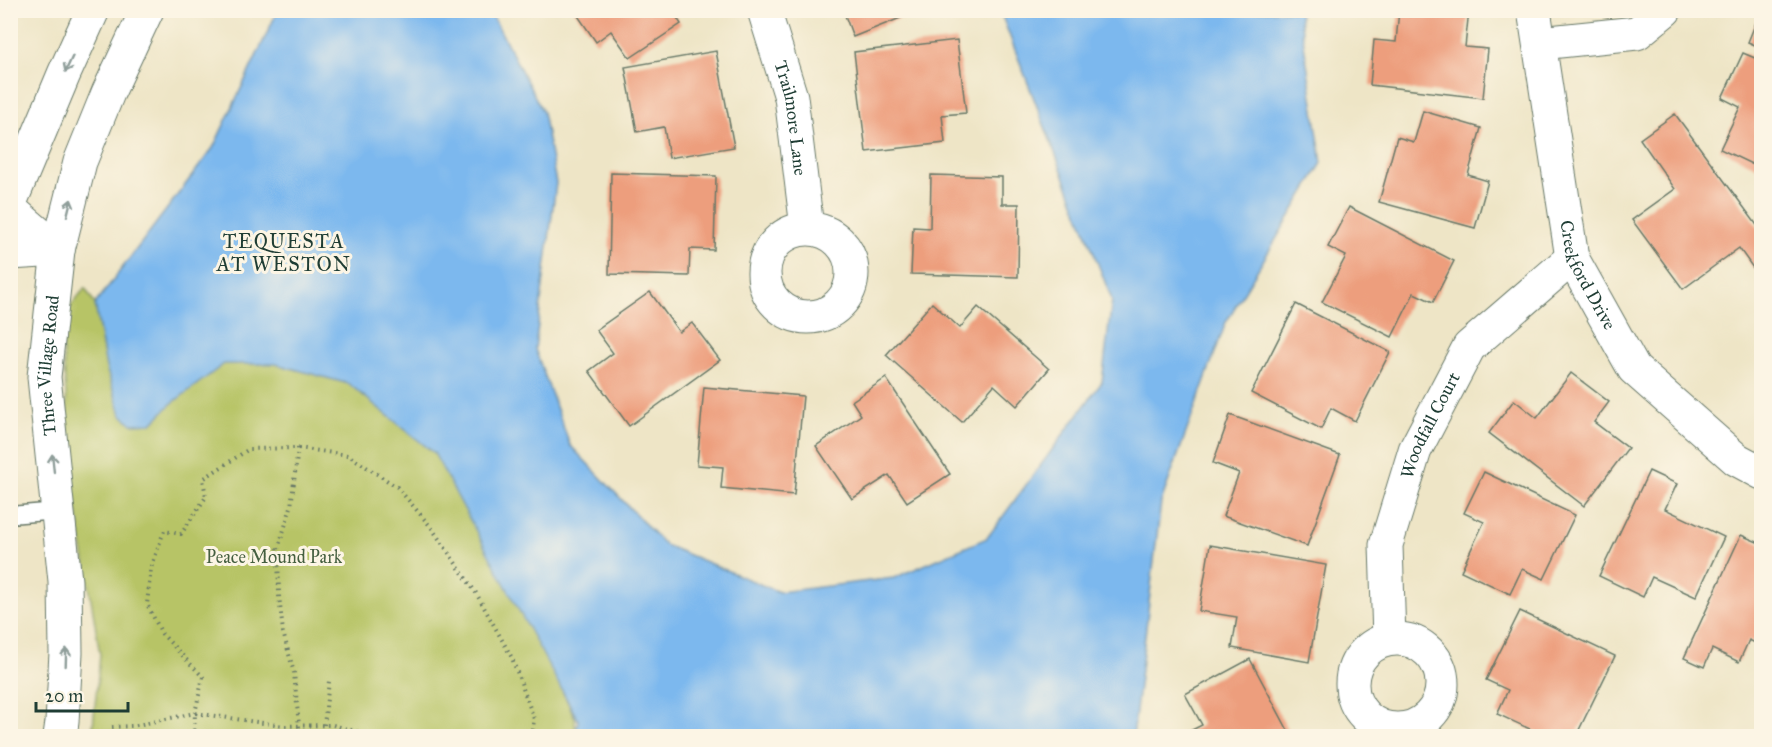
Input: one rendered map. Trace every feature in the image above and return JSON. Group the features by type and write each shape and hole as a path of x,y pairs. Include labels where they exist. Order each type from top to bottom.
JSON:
{"street":[{"path":"10,203 93,10"},
{"name":"Three Village Road","path":"60,736 66,632 65,581 44,377 58,250 80,162 108,93 147,10"},
{"name":"Trailmore Lane","path":"765,10 791,97 807,228"},
{"name":"Creekford Drive","path":"1534,10 1572,258 1634,369 1736,459 1761,473"},
{"path":"1540,43 1637,33 1665,10"},
{"path":"10,208 58,250"},
{"path":"10,253 58,250"},
{"name":"Woodfall Court","path":"1389,639 1386,545 1415,450 1469,347 1572,258"}],"lane":[{"path":"10,515 58,511"}],"path":[{"path":"298,448 291,507 278,549 279,596 283,632 294,673 298,736"},
{"path":"194,736 195,713 203,677 162,634 147,604 151,568 164,531 181,534 207,497 203,479 249,449 298,448 348,454 397,487 431,527 476,593 512,658 534,719 532,736"},
{"path":"324,724 328,681"},
{"path":"112,727 132,726 195,713 284,726 333,725 373,736"}],"green space":[{"name":"Peace Mound Park","path":"85,288 95,304 106,367 121,414 132,424 152,423 171,404 224,364 276,364 349,384 434,453 512,586 575,718 575,736 92,736 100,655 71,474 62,333 68,309"}],"water":[{"path":"278,10 490,11 543,112 556,183 535,349 570,445 665,545 779,592 894,578 987,538 1102,382 1112,300 1000,11 1299,11 1322,163 1226,322 1161,502 1133,736 576,736 578,720 434,453 349,384 276,364 224,364 171,404 152,423 132,424 121,414 106,367 95,304 213,148"}],"building":[{"path":"574,10 672,10 681,24 630,58 611,31 596,42"},
{"path":"843,10 918,10 918,11 853,37"},
{"path":"1399,10 1469,10 1465,47 1488,49 1483,98 1370,85 1374,40 1396,42"},
{"path":"1762,10 1762,48 1748,42"},
{"path":"957,40 966,113 942,115 945,143 866,152 854,52"},
{"path":"716,51 734,147 669,158 664,127 637,132 625,67"},
{"path":"1743,53 1762,61 1762,169 1720,149 1740,107 1722,98"},
{"path":"1423,111 1481,128 1468,175 1488,181 1475,228 1379,202 1397,137 1414,142"},
{"path":"1675,114 1762,232 1762,262 1753,268 1739,248 1683,289 1632,220 1675,189 1640,139"},
{"path":"611,173 716,176 714,250 690,249 689,276 609,274"},
{"path":"931,175 1002,177 1002,204 1019,204 1018,277 911,274 913,227 930,228"},
{"path":"1349,207 1454,261 1433,302 1414,293 1392,337 1322,302 1346,256 1328,247"},
{"path":"650,292 679,332 692,323 720,360 629,426 589,371 613,353 596,330"},
{"path":"932,303 960,328 978,307 1049,369 1017,406 994,385 962,422 886,355"},
{"path":"1296,304 1390,352 1355,421 1331,408 1321,429 1251,393"},
{"path":"1571,373 1609,402 1594,422 1628,448 1584,506 1489,433 1514,400 1537,418"},
{"path":"886,378 950,474 907,502 889,475 852,499 816,446 861,415 852,401"},
{"path":"704,387 803,396 794,495 721,488 723,467 697,465"},
{"path":"1230,415 1340,455 1307,546 1223,516 1239,473 1213,463"},
{"path":"1649,471 1677,484 1665,509 1724,537 1696,597 1652,577 1643,597 1599,576"},
{"path":"1484,472 1575,515 1544,579 1522,569 1510,594 1461,571 1484,522 1464,513"},
{"path":"1741,535 1762,544 1762,646 1749,640 1739,662 1712,649 1704,667 1684,658"},
{"path":"1210,545 1326,565 1309,662 1232,648 1237,617 1199,611"},
{"path":"1520,611 1615,656 1576,736 1545,736 1497,714 1508,690 1486,680"},
{"path":"1250,659 1291,736 1180,736 1202,725 1185,694"}],"district":[{"name":"TEQUESTA AT WESTON","path":"284,252"}]}
